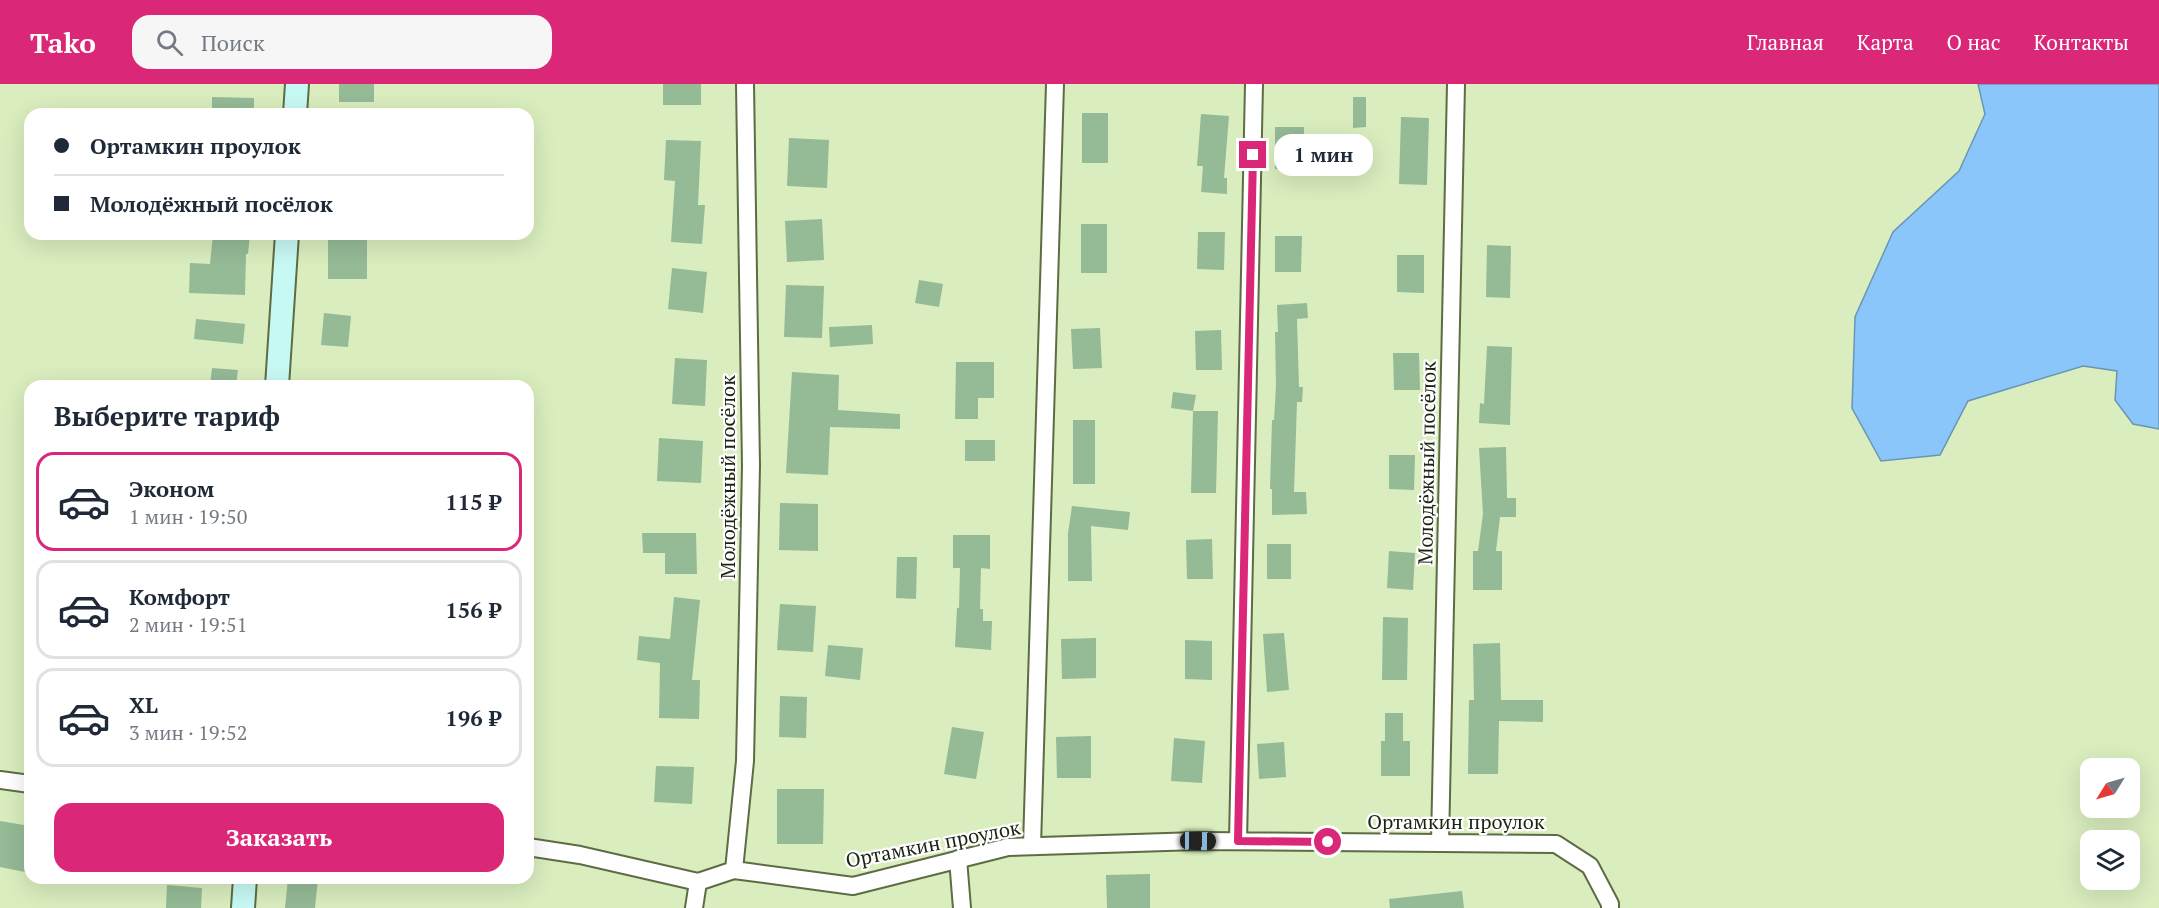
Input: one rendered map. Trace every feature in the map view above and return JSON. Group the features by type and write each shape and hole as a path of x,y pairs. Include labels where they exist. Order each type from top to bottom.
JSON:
{"street":[{"path":"295,108 297,84"},
{"name":"Молодёжный посёлок","path":"734,870 745,760 751,477 746,84"},
{"path":"1032,846 1055,84"},
{"path":"1238,841 1254,84"},
{"name":"Молодёжный посёлок","path":"1440,843 1456,84"},
{"path":"278,380 287,240"},
{"path":"0,780 24,783"},
{"name":"Ортамкин проулок","path":"699,882 734,870 854,886 1008,847 1238,841 1556,844 1590,866 1610,906"},
{"path":"534,848 580,855 699,882 694,908"},
{"path":"958,859 962,908"},
{"path":"243,908 245,884"}],"water":[{"path":"1978,84 2159,84 2159,429 2133,424 2115,400 2117,371 2083,366 1968,401 1940,455 1881,461 1852,408 1855,317 1893,232 1959,171 1985,114"}],"building":[{"path":"339,84 374,84 374,102 339,102"},
{"path":"663,84 701,84 701,105 663,105"},
{"path":"212,97 254,98 254,108 212,108"},
{"path":"1353,97 1366,97 1366,127 1353,128"},
{"path":"1082,113 1108,113 1108,163 1082,163"},
{"path":"1201,114 1229,116 1224,178 1227,178 1227,194 1201,192 1203,166 1197,166"},
{"path":"1401,117 1429,118 1427,185 1399,184"},
{"path":"1275,127 1304,127 1304,169 1275,169"},
{"path":"789,138 829,140 827,188 787,186"},
{"path":"666,140 701,141 698,205 705,205 702,244 671,242 675,181 664,180"},
{"path":"822,219 824,260 787,262 785,221"},
{"path":"1081,224 1107,224 1107,273 1081,273"},
{"path":"1198,232 1225,232 1224,270 1197,269"},
{"path":"1275,236 1302,236 1301,272 1275,272"},
{"path":"212,240 249,240 248,254 246,254 245,295 189,293 190,263 210,264"},
{"path":"328,240 367,240 367,279 328,279"},
{"path":"1487,245 1511,246 1510,298 1486,297"},
{"path":"1397,255 1424,255 1424,293 1397,292"},
{"path":"672,268 707,272 703,313 668,309"},
{"path":"919,280 943,284 939,307 915,303"},
{"path":"786,285 824,286 822,338 784,337"},
{"path":"1307,303 1308,318 1297,319 1299,387 1303,387 1302,402 1297,402 1294,492 1306,492 1307,514 1272,515 1272,489 1270,489 1272,420 1274,420 1276,386 1277,305"},
{"path":"324,313 351,316 348,347 321,345"},
{"path":"196,319 245,324 243,344 194,339"},
{"path":"872,325 873,344 830,347 829,327"},
{"path":"1100,328 1102,368 1073,369 1071,329"},
{"path":"1221,330 1222,370 1196,370 1195,331"},
{"path":"1487,346 1512,347 1510,425 1479,423 1480,403 1484,404"},
{"path":"1393,353 1419,353 1420,390 1394,390"},
{"path":"675,358 707,360 705,406 672,404"},
{"path":"956,362 994,362 994,398 978,398 978,419 955,419"},
{"path":"212,368 238,370 237,380 211,380"},
{"path":"792,372 839,375 838,410 900,414 900,429 830,427 828,475 786,473"},
{"path":"1173,392 1196,395 1193,411 1171,408"},
{"path":"1193,411 1218,411 1216,493 1191,493"},
{"path":"1073,420 1095,420 1095,484 1073,484"},
{"path":"659,438 703,441 701,483 657,481"},
{"path":"965,440 995,440 995,461 965,461"},
{"path":"1506,447 1507,498 1516,498 1516,517 1500,517 1496,551 1502,551 1502,590 1473,590 1473,551 1478,551 1483,514 1479,448"},
{"path":"1389,455 1415,455 1414,490 1389,489"},
{"path":"780,503 818,504 818,551 779,550"},
{"path":"1072,506 1130,512 1128,530 1091,526 1092,581 1068,581 1068,533"},
{"path":"642,533 696,533 697,574 665,574 665,553 643,553"},
{"path":"953,535 990,535 990,569 981,568 980,609 983,609 983,621 992,621 991,650 955,647 960,568 953,568"},
{"path":"1212,539 1213,579 1187,579 1186,540"},
{"path":"1267,544 1291,544 1291,579 1267,579"},
{"path":"1389,551 1415,553 1413,590 1387,588"},
{"path":"897,557 917,557 916,599 896,598"},
{"path":"674,597 700,600 692,680 700,680 699,719 659,718 660,663 637,660 639,636 670,639"},
{"path":"780,604 816,606 813,652 777,650"},
{"path":"1383,617 1408,618 1407,680 1382,680"},
{"path":"1284,633 1289,690 1267,692 1263,634"},
{"path":"1096,638 1096,678 1062,679 1061,639"},
{"path":"1185,640 1212,641 1212,680 1185,679"},
{"path":"1500,643 1501,700 1543,700 1543,722 1499,721 1498,774 1468,774 1469,700 1474,700 1473,644"},
{"path":"828,645 863,648 860,680 825,676"},
{"path":"780,696 807,697 806,738 779,737"},
{"path":"1385,713 1403,713 1403,741 1410,741 1410,776 1381,776 1381,741 1385,741"},
{"path":"952,727 984,732 976,779 944,774"},
{"path":"1091,736 1091,778 1057,778 1056,737"},
{"path":"1174,738 1205,741 1202,783 1171,781"},
{"path":"1284,742 1286,777 1259,779 1257,744"},
{"path":"656,766 694,767 692,804 654,802"},
{"path":"777,789 824,789 823,844 777,844"},
{"path":"0,821 24,825 24,872 0,867"},
{"path":"1150,874 1150,908 1107,908 1106,875"},
{"path":"287,884 317,884 315,908 285,908"},
{"path":"167,885 202,888 201,908 166,908"},
{"path":"1462,891 1464,908 1390,908 1389,899"}],"route":[{"path":"1253,155 1238,841 1328,842"}]}
